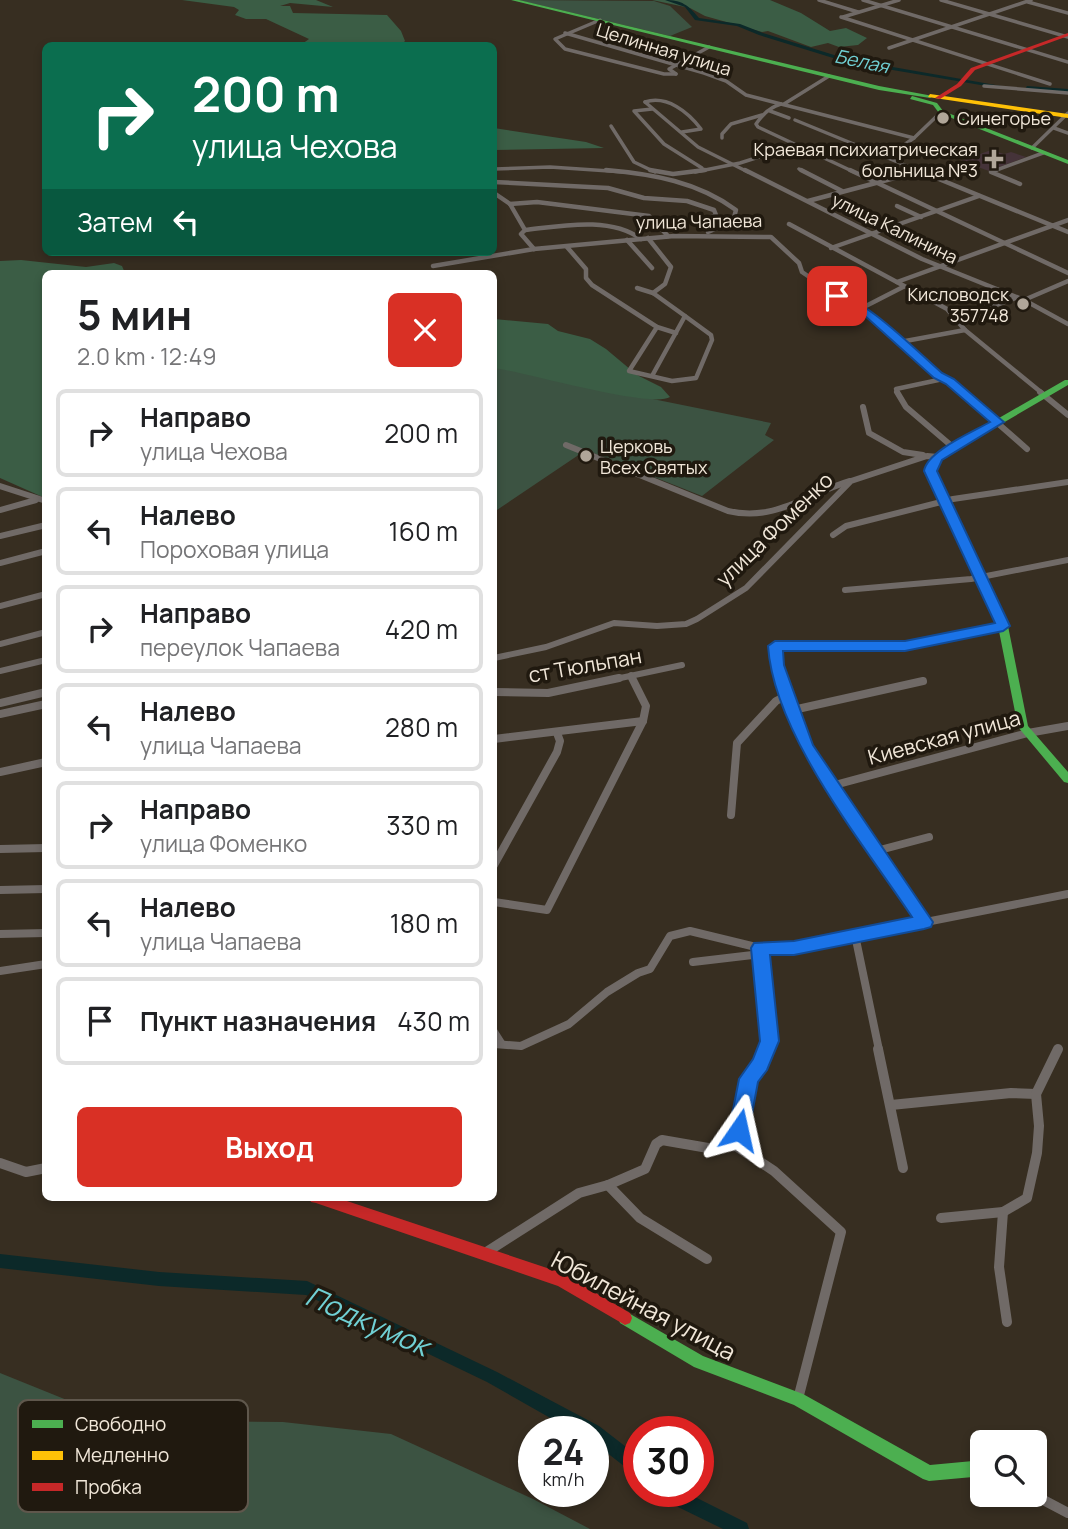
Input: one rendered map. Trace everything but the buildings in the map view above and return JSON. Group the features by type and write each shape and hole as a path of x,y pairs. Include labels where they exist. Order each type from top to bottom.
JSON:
{"street":[{"path":"513,0 939,104 1068,162"},
{"path":"819,0 860,12"},
{"path":"863,0 1068,62"},
{"path":"899,0 841,17 1050,84"},
{"path":"941,0 1067,35"},
{"path":"889,48 1026,0 1068,13"},
{"path":"600,20 555,39 565,49 664,74 676,74 670,69 709,47"},
{"name":"Целинная улица","path":"565,33 677,64 726,81 746,95 914,138"},
{"path":"888,156 914,138 939,104 973,69 1067,35"},
{"path":"722,138 722,134 731,124 763,115 773,106 783,104 829,76"},
{"path":"984,86 1068,93"},
{"name":"улица Калинина","path":"682,132 701,129 696,122 657,99 645,102 698,147 940,267 1024,300 1068,324"},
{"path":"939,104 1067,115"},
{"path":"652,109 634,111 639,122 682,157 702,169"},
{"path":"770,111 789,118"},
{"path":"763,115 756,124 758,127 1068,272"},
{"path":"1020,184 991,172 1038,150 1067,115"},
{"path":"795,120 1068,232"},
{"path":"611,126 637,164 656,172 676,175 736,164 797,145"},
{"path":"1054,128 1068,133"},
{"path":"497,169 601,170 651,176 723,198 736,210 730,223 719,226 700,223 716,215 713,210 687,201 644,198 608,188 497,182"},
{"path":"799,169 843,191"},
{"path":"808,201 922,171"},
{"path":"651,176 656,172"},
{"path":"497,195 510,204 526,230"},
{"path":"831,248 980,196"},
{"path":"510,204 537,202 649,216 669,236"},
{"path":"897,206 921,217"},
{"path":"897,282 1068,220"},
{"path":"789,224 947,309 965,330 1068,415"},
{"path":"534,249 521,234 526,230 604,226 633,230 641,239"},
{"path":"689,236 691,232 715,231 719,226"},
{"name":"улица Чапаева","path":"497,255 669,236 771,237 799,263 802,272 837,296 862,308 1027,449"},
{"path":"648,238 666,260 671,271 665,284 653,293"},
{"name":"улица Чапаева","path":"626,240 652,268"},
{"path":"568,247 586,270 589,282 657,327 676,333"},
{"name":"улица Чапаева","path":"433,265 490,256"},
{"path":"1024,300 1068,281"},
{"path":"862,308 903,286"},
{"path":"637,288 653,293 711,335 712,340 696,378 682,381 629,371 657,327"},
{"path":"955,320 1016,298"},
{"path":"652,376 685,316"},
{"path":"900,342 965,330"},
{"path":"944,379 896,389 906,407 954,448"},
{"name":"улица Фоменко","path":"497,657 546,647 614,623 657,626 686,624 697,620 746,588 851,481 954,448 1068,382"},
{"path":"863,407 869,433 903,452 932,457 930,471 1003,626 1019,716 1028,733 1068,779"},
{"path":"566,445 748,517 780,510 832,485 851,481"},
{"path":"833,535 846,526 869,519 944,502 1068,482"},
{"path":"0,486 42,500"},
{"path":"0,510 42,500"},
{"path":"0,536 42,526"},
{"path":"0,564 42,552"},
{"path":"845,590 980,578 1068,560"},
{"path":"0,606 42,595"},
{"path":"924,922 806,746 777,665 775,646 905,646 1003,626"},
{"path":"0,644 42,633"},
{"path":"0,671 42,661"},
{"name":"ст Тюльпан","path":"497,692 548,693 682,665"},
{"path":"497,903 547,911 643,722 646,706 631,675"},
{"path":"793,710 923,681"},
{"path":"0,703 42,693"},
{"path":"732,816 737,743 776,701 788,695"},
{"path":"0,713 42,705"},
{"path":"497,739 643,722"},
{"name":"Киевская улица","path":"831,786 1028,733 1068,726"},
{"path":"497,860 557,752 560,741 557,733"},
{"path":"0,772 42,763"},
{"path":"876,851 929,837"},
{"path":"0,849 42,848"},
{"path":"0,890 42,889"},
{"path":"693,962 794,948 1068,894"},
{"path":"497,1044 521,1046 569,1024 607,992 638,973 650,969 670,936 690,930 760,951"},
{"path":"0,934 42,933"},
{"path":"855,934 903,1168"},
{"path":"736,1146 748,1079 760,1064 770,1041 760,951"},
{"path":"0,971 42,965"},
{"path":"940,1218 1003,1212 1027,1198 1034,1173 1039,1126 1036,1094 1058,1049"},
{"path":"891,1105 1011,1093 1036,1094"},
{"path":"483,1253 579,1194 645,1169 656,1144 662,1140 706,1148 727,1149 736,1146"},
{"path":"736,1146 774,1171 841,1232 798,1399"},
{"path":"0,1163 26,1172 42,1169"},
{"path":"608,1185 636,1214 677,1243 707,1259"},
{"name":"Юбилейная улица","path":"328,1201 562,1280 699,1362 798,1399 863,1433 929,1473 970,1469"},
{"path":"1003,1212 999,1255 1001,1303 1007,1322"},
{"path":"1047,1502 1068,1513"}],"shaded area":[{"name":"Краевая психиатрическая больница №3","path":"991,150 1026,157 989,171 961,161"}],"green space":[{"path":"182,0 316,0 333,7 290,3 280,6 290,6 293,13 387,15 401,31 405,41 305,42 309,39 266,19 246,19 235,15 239,10"},
{"path":"518,0 654,1 670,6 692,27 670,36"},
{"path":"652,0 770,0 801,13 830,31 846,28 867,38 858,45 839,47 828,43 811,47 768,31 762,32 705,16 690,8"},
{"path":"497,128 586,142 604,148 497,150"},
{"path":"21,260 86,267 114,263 122,266 124,270 42,270 42,497 0,478 0,261"},
{"path":"497,319 548,324 558,331 590,339 637,375 661,387 670,397 639,398 497,369"},
{"path":"497,368 771,423 765,435 774,440 702,496 586,450 497,510"},
{"path":"0,1373 67,1400 18,1400 18,1512 248,1512 248,1422 283,1422 391,1434 518,1492 518,1507 548,1507 590,1529 0,1529"}],"waterway":[{"name":"Белая","path":"667,0 687,6 697,19 738,25 846,60 1004,87"},
{"name":"Белая","path":"1027,88 1068,91"},
{"name":"Подкумок","path":"0,1261 159,1279 307,1288 492,1377 563,1416"},
{"name":"Подкумок","path":"609,1444 623,1455"},
{"name":"Подкумок","path":"696,1507 741,1529"}],"traffic: fast":[{"path":"513,0 879,88 930,96"},
{"path":"912,98 935,104 941,112 1068,162"},
{"path":"1068,382 938,457 931,465 930,471 1003,626 1023,727 1068,779"},
{"path":"625,1318 699,1362 798,1399 929,1473 970,1469"}],"traffic: slow":[{"path":"930,96 1068,116"}],"traffic: jam":[{"path":"938,98 959,85 973,69 1068,34"},
{"path":"328,1201 562,1280 625,1318"}],"place":[{"name":"Синегорье","path":"943,118"},
{"name":"Краевая психиатрическая больница №3","path":"994,159"},
{"name":"Кисловодск 357748","path":"1023,304"},
{"name":"Церковь Всех Святых","path":"586,456"}],"route":[{"path":"739,1130 748,1079 760,1064 770,1041 760,948 794,948 924,922 806,746 777,665 775,646 905,646 1003,626 930,471 931,465 938,457 998,422 950,381 938,376 868,313 837,296"}]}
